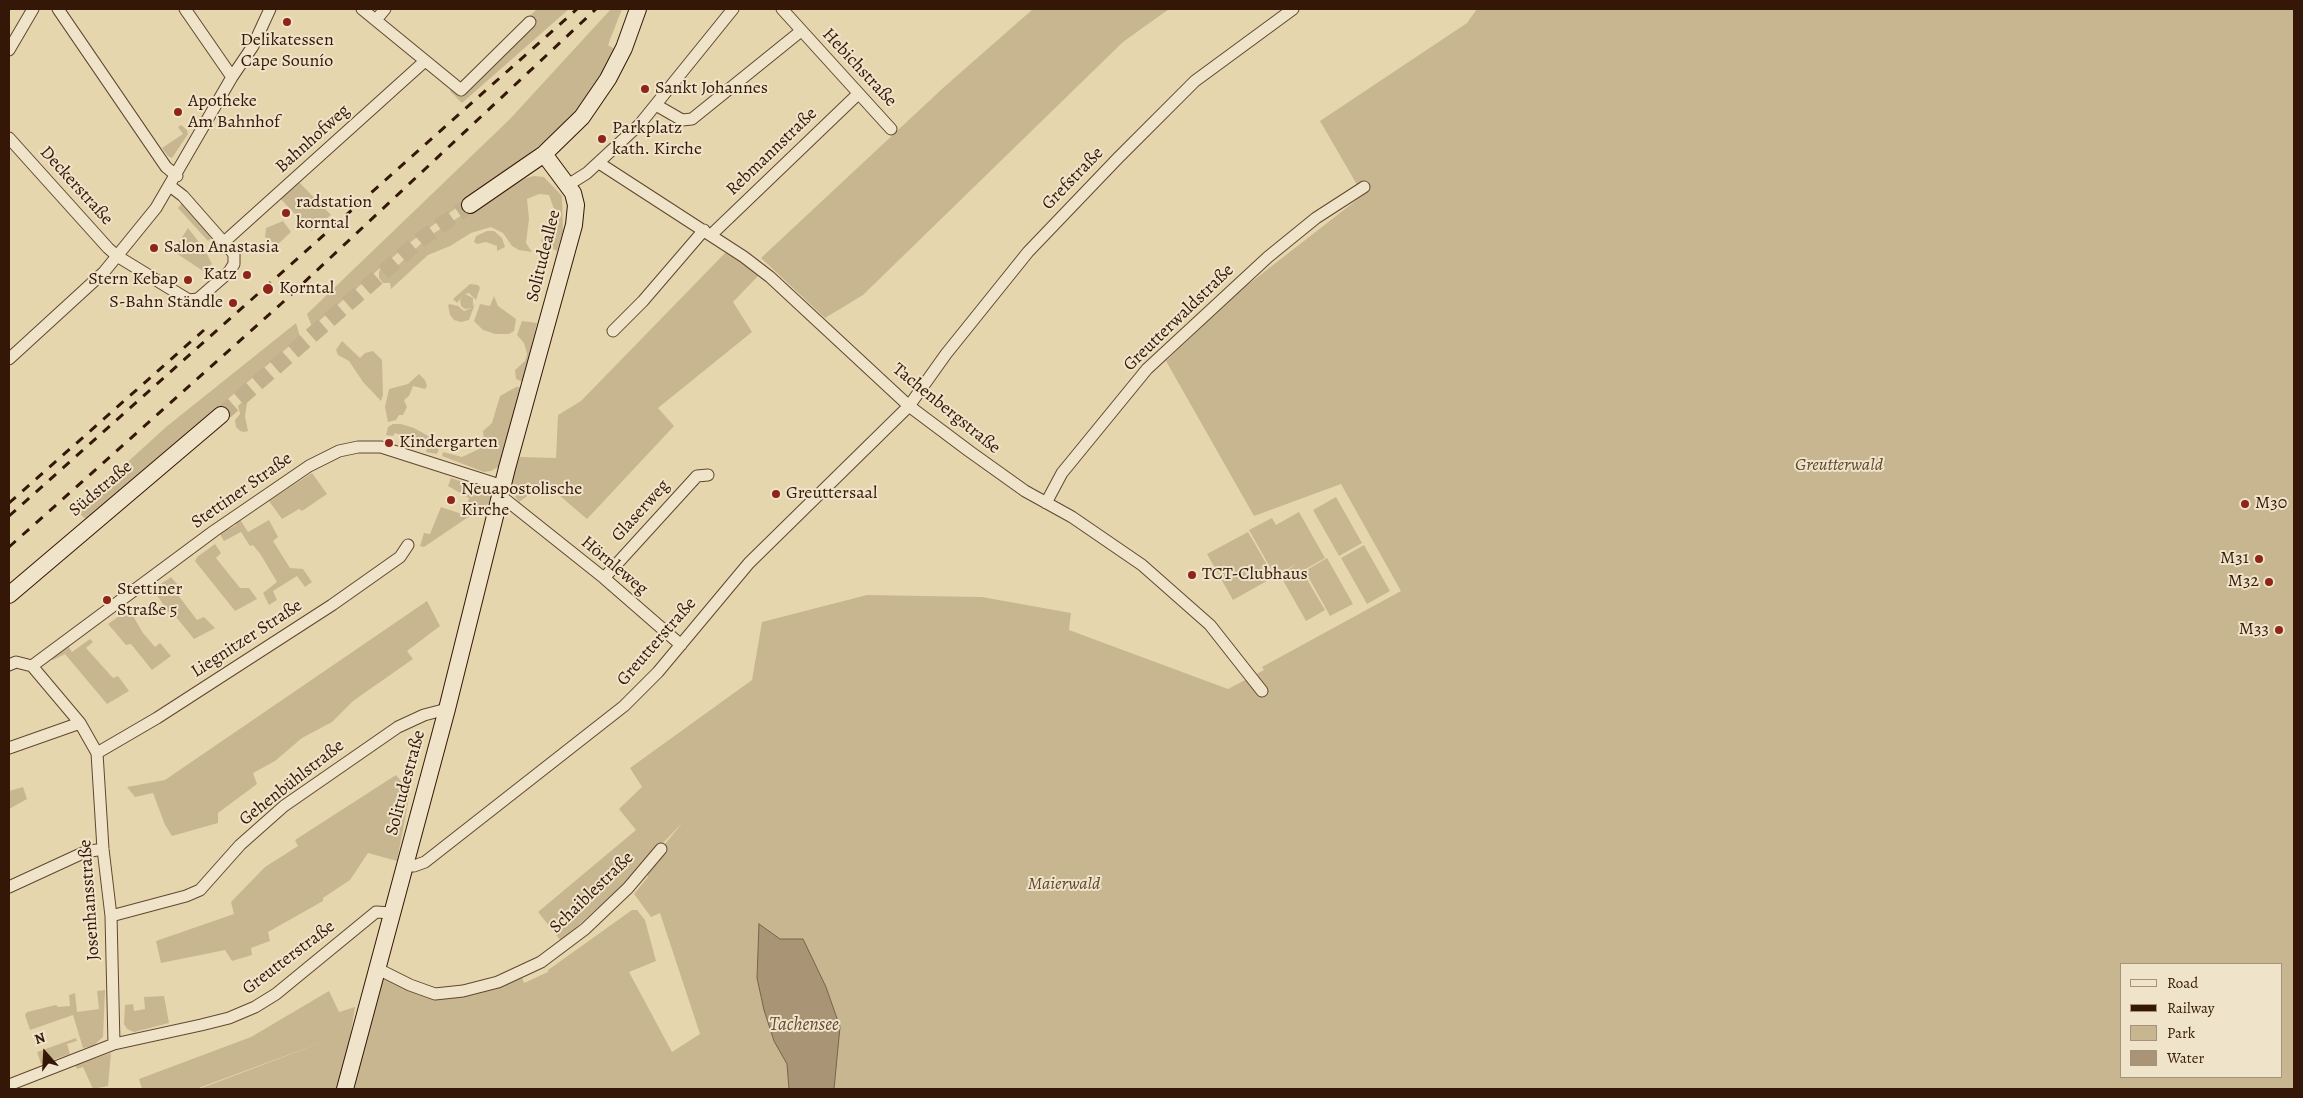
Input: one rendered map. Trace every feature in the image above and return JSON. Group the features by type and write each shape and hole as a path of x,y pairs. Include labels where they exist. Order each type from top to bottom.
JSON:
{"main road":[{"path":"470,205 544,154 582,117 601,90 624,48 636,16"},
{"name":"Solitudeallee","path":"502,491 574,225 576,205 568,185 544,154"},
{"name":"Südstraße","path":"9,595 221,415"},
{"name":"Solitudestraße","path":"345,1089 447,709 502,491"}],"street":[{"path":"9,50 34,9"},
{"path":"58,9 166,167 176,176"},
{"path":"185,9 232,77"},
{"path":"11,351 104,272 156,208 232,77 253,46 270,9"},
{"path":"362,9 461,90 530,22"},
{"path":"376,20 385,9"},
{"path":"568,185 599,163 640,124 733,9"},
{"name":"Hebichstraße","path":"782,9 891,128"},
{"name":"Grefstraße","path":"909,406 957,340 1028,252 1118,158 1195,81 1293,9"},
{"path":"656,105 682,120 692,119 801,31"},
{"name":"Bahnhofweg","path":"223,243 426,61"},
{"name":"Rebmannstraße","path":"612,331 707,233 858,94"},
{"name":"Deckerstraße","path":"9,138 117,256 189,300 198,299 225,276 234,264 234,254 183,196 170,186"},
{"name":"Tachenbergstraße","path":"599,163 707,233 770,277 909,406 990,466 1072,517 1142,565 1210,625 1262,691"},
{"name":"Greutterwaldstraße","path":"1046,502 1062,473 1147,369 1268,258 1316,218 1364,188"},
{"name":"Greutterstraße","path":"405,866 414,866 425,862 616,712 658,672 750,563 909,406"},
{"name":"Stettiner Straße","path":"32,666 214,531 309,466 339,451 358,447 381,447 502,491"},
{"name":"Glaserweg","path":"604,578 697,476 708,475"},
{"name":"Hörnleweg","path":"502,491 681,645"},
{"name":"Liegnitzer Straße","path":"97,753 164,713 324,610 400,557 408,545"},
{"path":"9,664 16,662 32,666 80,723 97,753"},
{"name":"Gehenbühlstraße","path":"111,916 186,896 200,890 240,846 292,800 398,727 424,714 447,709"},
{"path":"9,748 80,723"},
{"name":"Josenhansstraße","path":"97,753 103,849 111,916 114,1044"},
{"name":"Schaiblestraße","path":"376,968 410,985 436,994 463,991 498,982 540,962 585,928 628,888 660,848"},
{"path":"9,887 85,852 103,849"},
{"name":"Greutterstraße","path":"9,1085 114,1044 201,1026 229,1018 255,1007 276,994 376,912 392,913"}],"green space":[{"path":"537,9 569,9 462,103 450,91"},
{"path":"611,9 622,9 608,45 616,50 581,107 552,136 408,244 312,327 307,314 510,119"},
{"path":"1033,9 1169,9 1123,42 863,295 825,318 761,258 943,88"},
{"name":"Greutterwald","path":"1477,9 2294,9 2294,1089 199,1089 331,1039 196,1089 142,1089 139,1079 251,1037 329,991 339,1012 355,1007 351,1032 359,1029 376,968 435,994 463,991 522,977 524,983 548,972 548,970 632,910 637,910 645,920 656,961 629,972 672,1052 700,1034 660,913 651,917 634,894 648,877 645,868 683,822 626,882 561,941 538,912 636,830 619,809 642,787 630,768 752,680 762,622 867,595 982,597 1071,613 1069,630 1228,689 1264,670 1262,667 1401,591 1341,484 1254,516 1166,361 1241,290 1363,195 1320,121 1467,23"},
{"path":"181,125 187,130 188,134 172,158 162,148 183,134 178,127"},
{"path":"534,176 544,177 562,196 563,231 557,251 541,243 542,238 552,238 554,209 549,195 539,194 527,199 529,219 526,243 532,252 519,250 512,246 503,233 491,227 471,233 450,246 428,255 391,289 390,283 383,283 379,278 381,268 389,266 394,269 428,237 465,213 526,178"},
{"path":"294,177 331,215 311,231 276,194"},
{"path":"182,203 213,237 208,241 178,208"},
{"path":"283,221 291,232 277,245 265,237 266,228"},
{"path":"188,228 205,250 212,264 203,271 173,251"},
{"path":"487,231 494,231 502,238 505,247 497,251 497,246 486,242 477,244 474,242 476,236"},
{"path":"727,251 758,276 733,302 752,332 658,408 674,426 587,519 545,483 519,502 509,488 520,457 556,458 558,415 581,401"},
{"path":"470,284 478,285 480,288 476,300 469,293 465,294 473,298 473,306 475,304 469,320 461,322 454,320 450,315 448,305 458,306 464,311 472,308 465,309 461,306 460,300 463,295 457,303 453,299"},
{"path":"494,296 498,306 516,319 514,331 509,334 495,334 483,330 474,321 480,304 490,306"},
{"path":"522,321 537,323 523,382 516,379 515,370 525,361 527,354 524,343 517,335"},
{"path":"296,323 300,337 87,520 75,510 166,427"},
{"path":"342,341 360,358 365,353 373,351 382,360 383,395 381,401 363,382 349,361 338,355 336,350"},
{"path":"419,374 425,380 427,386 425,389 413,386 409,396 404,400 407,407 403,415 399,415 396,420 388,422 385,407 389,389 408,384"},
{"path":"516,387 520,387 501,462 498,467 484,472 442,456 443,452 462,457 479,449 484,442 483,431 492,423 500,396"},
{"path":"242,402 247,403 245,416 248,431 244,432 236,427 235,420 240,414 238,406"},
{"path":"393,424 414,428 430,437 437,444 439,449 437,454 426,452 428,446 395,433 393,436 386,435 388,427"},
{"path":"312,473 327,494 302,511 299,509 282,519 269,501"},
{"path":"451,478 489,492 491,498 489,503 424,547 420,546 424,533 430,534 441,507 462,514 465,512 469,498 448,486"},
{"path":"1336,497 1362,543 1339,556 1313,510"},
{"path":"1299,512 1325,558 1302,571 1325,610 1306,621 1280,575 1298,563 1275,576 1249,530 1272,518 1276,525"},
{"path":"239,518 248,532 269,520 278,537 273,541 290,568 303,569 312,582 305,587 297,576 273,591 277,600 269,605 263,593 277,582 261,555 253,545 250,546 241,532 224,541 220,534 227,527 229,529 236,525 235,523"},
{"path":"1248,532 1274,577 1233,600 1207,554"},
{"path":"215,544 221,553 216,558 240,588 249,588 257,599 235,611 195,561 197,557"},
{"path":"1364,545 1390,591 1367,604 1341,558"},
{"path":"1327,558 1353,604 1330,616 1305,571"},
{"path":"171,577 178,585 175,591 197,620 204,617 215,628 194,639 172,612 168,612 153,589"},
{"path":"427,601 440,626 407,651 413,659 353,701 332,722 302,738 275,761 253,773 257,784 218,813 218,823 172,836 165,825 153,793 135,797 127,787 165,780"},
{"path":"129,609 143,633 155,647 160,643 171,656 152,670 131,644 126,645 108,624"},
{"path":"90,639 93,642 86,648 113,678 118,676 129,691 107,704 65,654 53,660 51,658 68,646 72,652"},
{"path":"396,775 410,792 397,861 368,853 350,880 323,898 323,901 268,932 270,941 251,948 252,955 232,961 225,950 161,963 156,941 234,914 231,902 265,867 298,846 295,840"},
{"path":"23,787 27,799 9,809 9,791"},
{"path":"105,990 103,1037 93,1046 83,1048 73,1015 30,1030 25,1015 27,1012 56,1005 58,1007 70,1006 69,995 75,993 77,1012 99,1009 97,991"},
{"path":"164,996 169,1023 134,1032 127,1029 124,1024 125,1005 133,1004 134,1011 145,1009 144,997"},
{"path":"76,1038 77,1041 67,1044 70,1054 41,1064 37,1052"},
{"path":"111,1053 108,1086 93,1089 83,1067 77,1069 75,1065"}],"water":[{"name":"Tachensee","path":"759,924 780,939 803,939 826,987 840,1027 834,1089 789,1089 787,1064 774,1041 764,1010 757,978"}],"tunnel":[{"path":"221,415 420,240 470,205"}],"railway":[{"path":"9,516 577,9"},
{"path":"9,547 282,303 596,9"},
{"path":"9,503 204,330"}],"place":[{"name":"Delikatessen Cape Sounío","path":"287,22"},
{"name":"Sankt Johannes","path":"645,89"},
{"name":"Apotheke Am Bahnhof","path":"178,112"},
{"name":"Parkplatz kath. Kirche","path":"602,139"},
{"name":"radstation korntal","path":"286,213"},
{"name":"Salon Anastasia","path":"154,248"},
{"name":"Katz","path":"247,275"},
{"name":"Stern Kebap","path":"188,280"},
{"name":"Korntal","path":"268,289"},
{"name":"S-Bahn Ständle","path":"233,303"},
{"name":"Kindergarten","path":"389,443"},
{"name":"Greuttersaal","path":"776,494"},
{"name":"Neuapostolische Kirche","path":"451,500"},
{"name":"M30","path":"2245,504"},
{"name":"M31","path":"2259,559"},
{"name":"TCT-Clubhaus","path":"1192,575"},
{"name":"M32","path":"2269,582"},
{"name":"Stettiner Straße 5","path":"107,600"},
{"name":"M33","path":"2279,630"}],"park label":[{"name":"Maierwald","path":"1064,885"}]}
